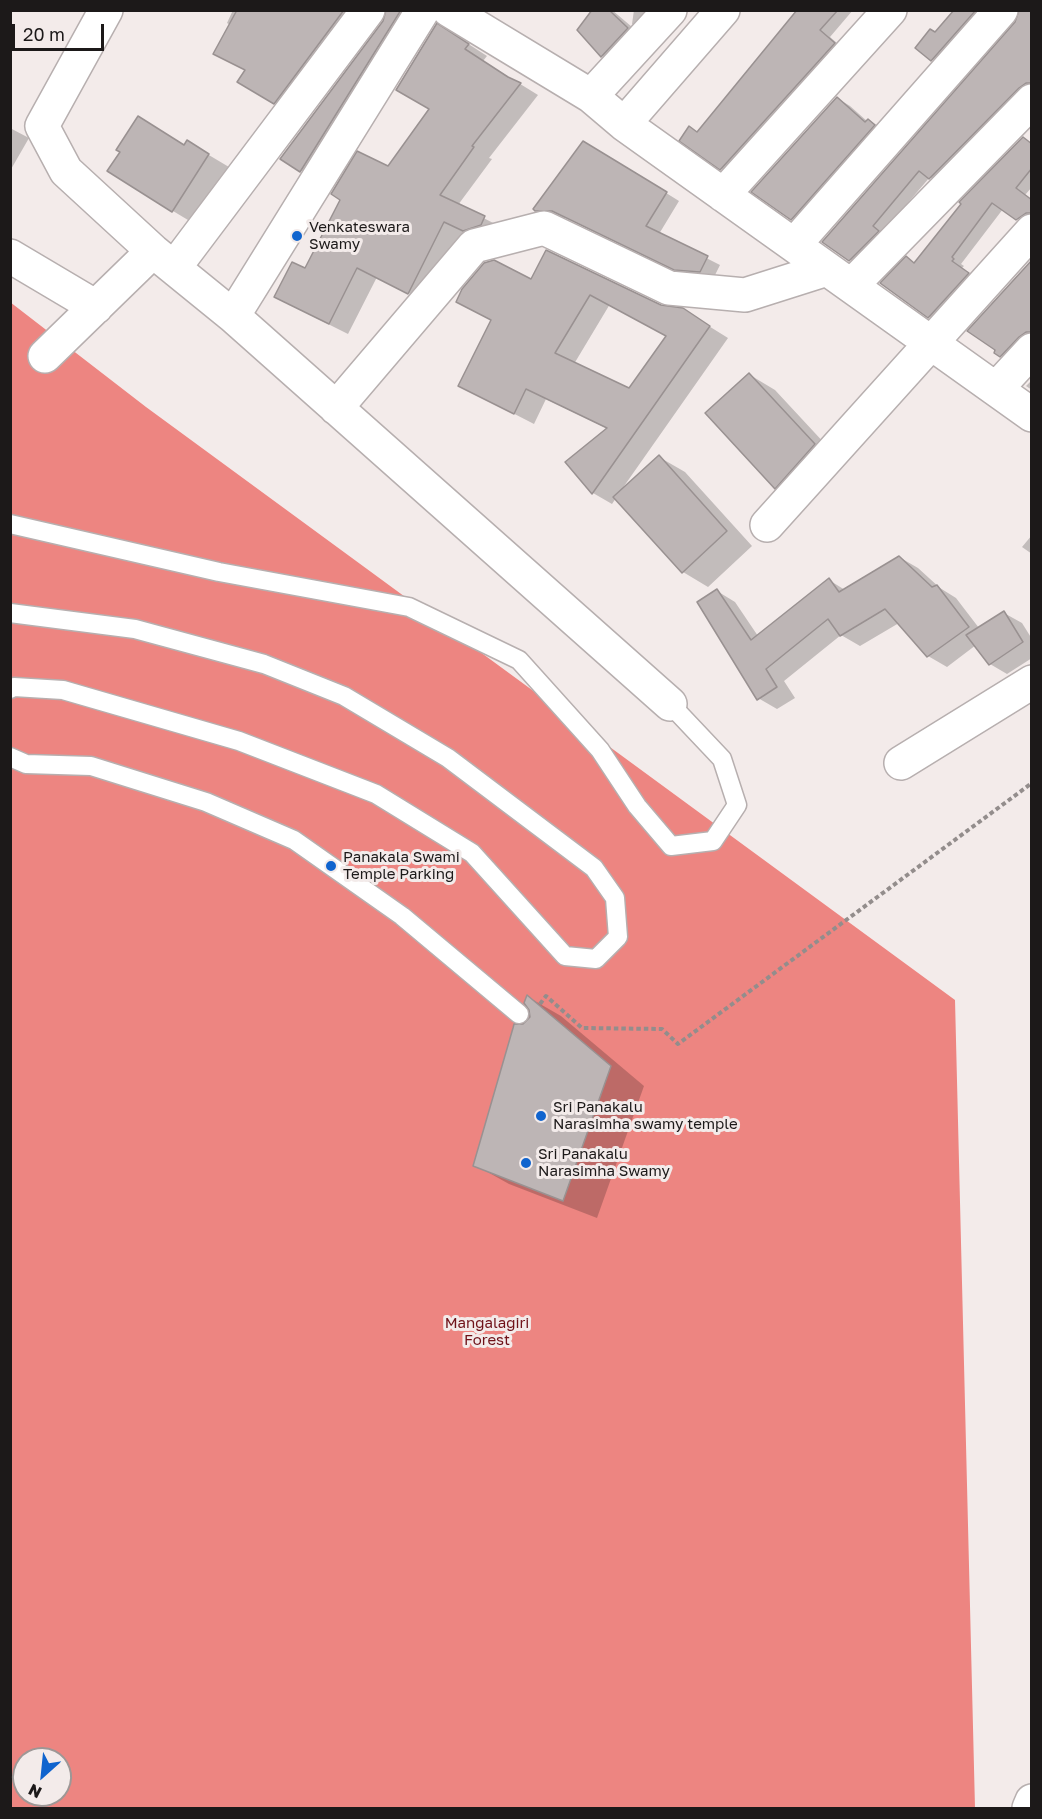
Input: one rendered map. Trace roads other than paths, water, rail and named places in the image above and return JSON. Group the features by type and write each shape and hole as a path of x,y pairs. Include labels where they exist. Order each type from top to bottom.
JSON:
{"street":[{"path":"106,10 42,126 66,171 163,259 232,316 670,704"},
{"path":"45,356 96,307 163,259 368,10"},
{"path":"232,316 423,10"},
{"path":"449,10 591,96 624,124 1032,415"},
{"path":"591,96 670,10"},
{"path":"624,124 723,10"},
{"path":"723,195 890,10"},
{"path":"794,245 809,225 1001,10"},
{"path":"336,408 474,246 544,228 669,288 745,295 839,277 1032,101"},
{"path":"767,525 1032,231"},
{"path":"10,256 96,307"},
{"path":"996,389 1032,350"},
{"path":"902,763 1032,682"},
{"path":"1029,1809 1032,1801"}],"lane":[{"path":"10,524 219,572 409,607 519,660 600,750 637,806 671,846 713,841 737,805 722,759 670,704"},
{"path":"10,613 135,629 264,664 344,696 448,758 594,868 615,898 618,937 596,959 565,956 472,853 376,794 239,741 63,690 14,687 10,689"},
{"path":"10,757 26,764 91,766 206,802 294,840 402,916 519,1014"}],"place":[{"name":"Venkateswara Swamy","path":"297,236"},
{"name":"Panakala Swami Temple Parking","path":"331,866"},
{"name":"Sri Panakalu Narasimha swamy temple","path":"541,1116"},
{"name":"Sri Panakalu Narasimha Swamy","path":"526,1163"}],"park label":[{"name":"Mangalagiri Forest","path":"487,1332"}]}
